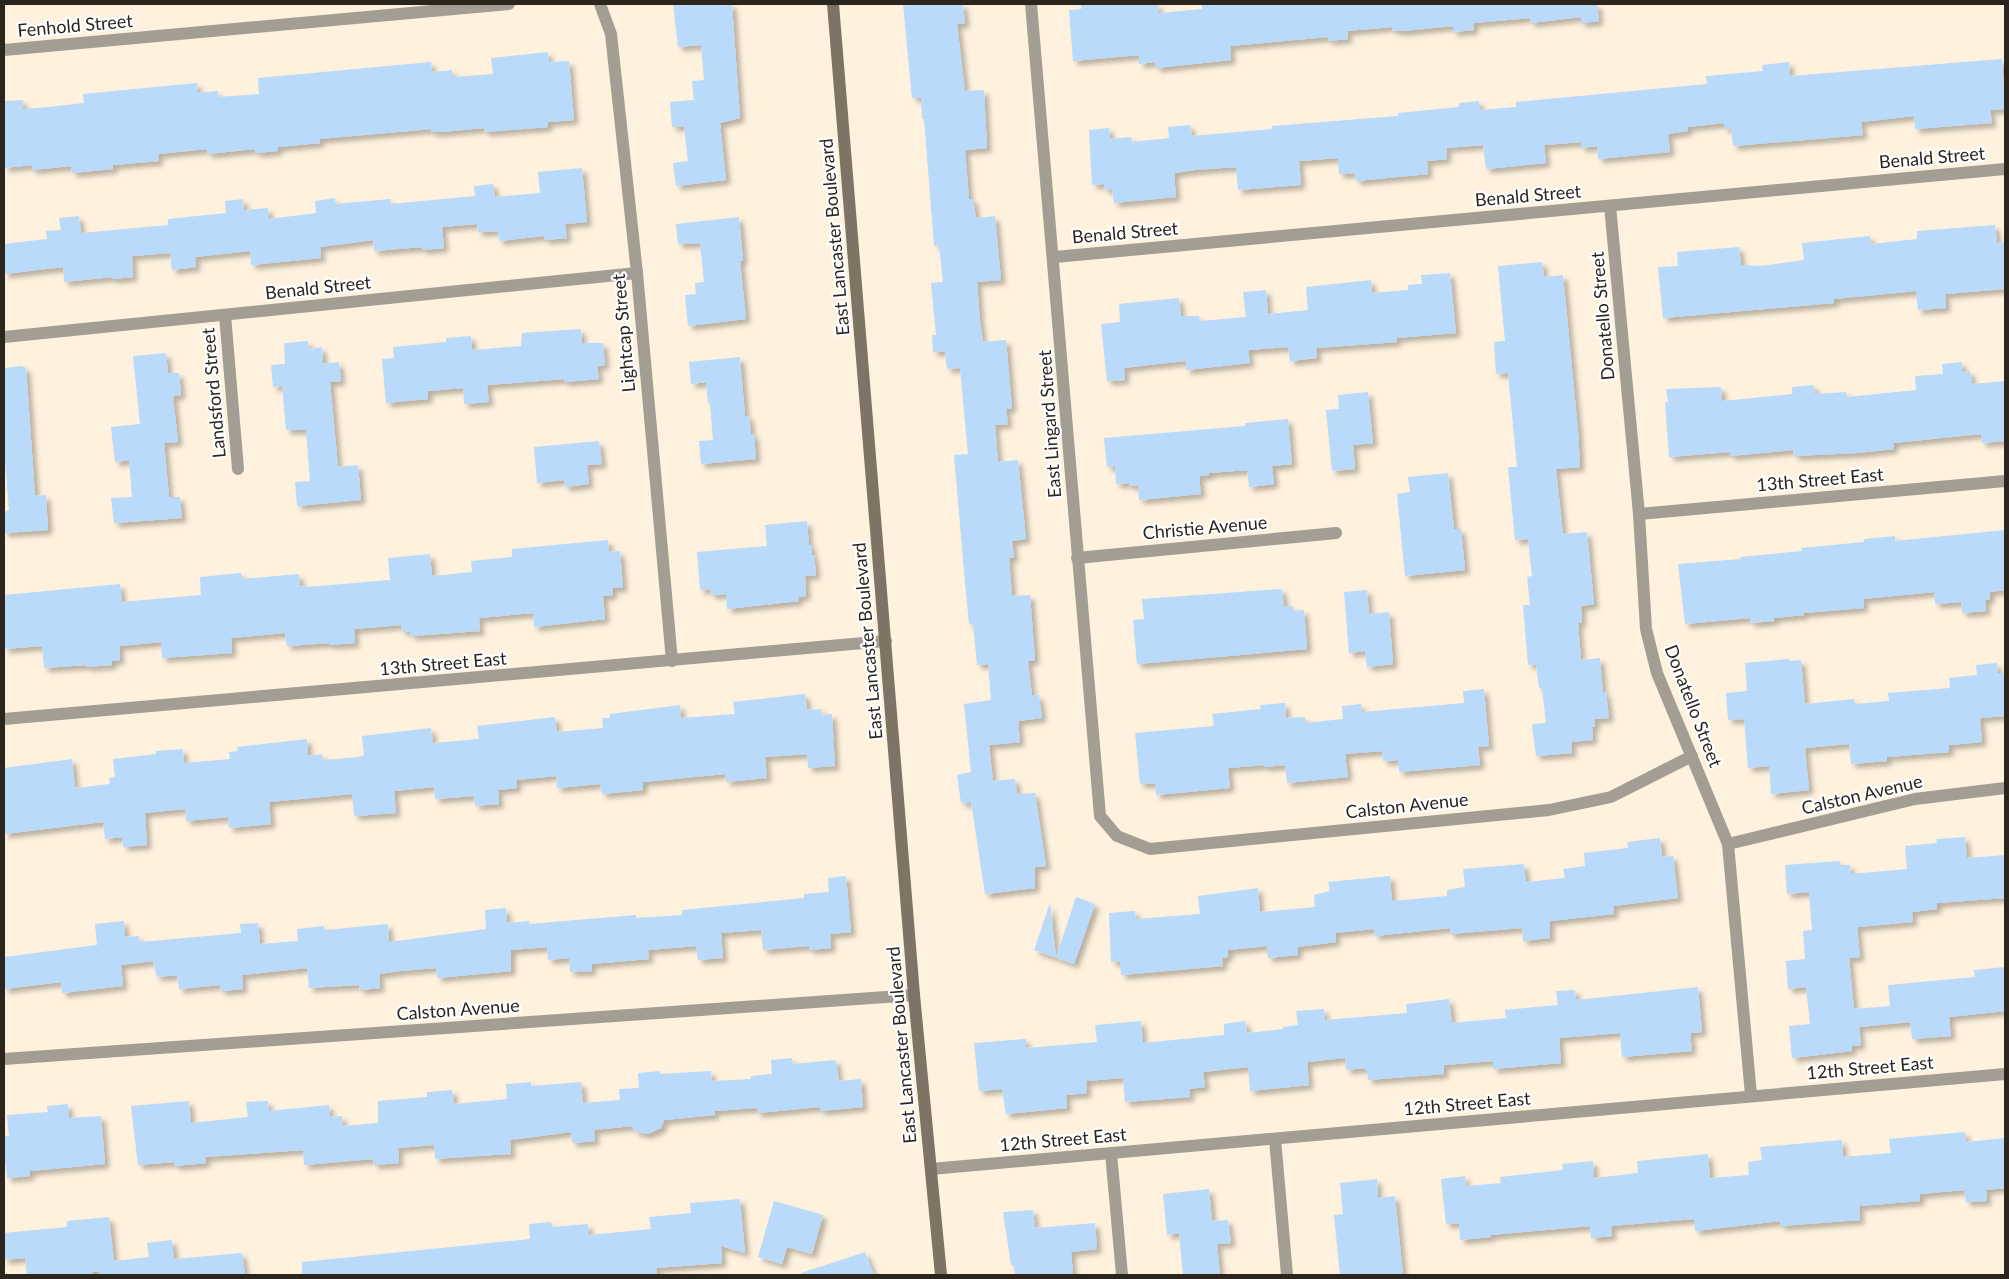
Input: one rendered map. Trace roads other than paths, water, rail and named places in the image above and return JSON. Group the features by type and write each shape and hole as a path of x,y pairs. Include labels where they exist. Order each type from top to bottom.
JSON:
{"main road":[{"name":"East Lancaster Boulevard","path":"832,4 914,995 941,1275"}],"street":[{"name":"Fenhold Street","path":"4,50 509,4"},
{"name":"Lightcap Street","path":"600,4 611,34 636,274 672,661"},
{"name":"East Lingard Street","path":"1031,4 1055,257 1077,558 1100,816 1117,836"},
{"name":"Benald Street","path":"1055,257 2005,169"},
{"name":"Donatello Street","path":"1610,206 1639,514 1646,629 1657,673 1728,844 1751,1095"},
{"name":"Benald Street","path":"4,337 636,274"},
{"name":"Landsford Street","path":"225,314 238,469"},
{"name":"13th Street East","path":"1639,514 2005,482"},
{"name":"Christie Avenue","path":"1077,558 1336,533"},
{"name":"13th Street East","path":"4,719 886,641"},
{"name":"Calston Avenue","path":"1117,836 1150,849 1549,810 1611,797 1692,756"},
{"name":"Calston Avenue","path":"1728,844 1915,799 2005,788"},
{"name":"Calston Avenue","path":"4,1059 914,995"},
{"name":"12th Street East","path":"931,1169 2005,1074"},
{"path":"1275,1139 1287,1275"},
{"path":"1111,1153 1122,1275"}]}
